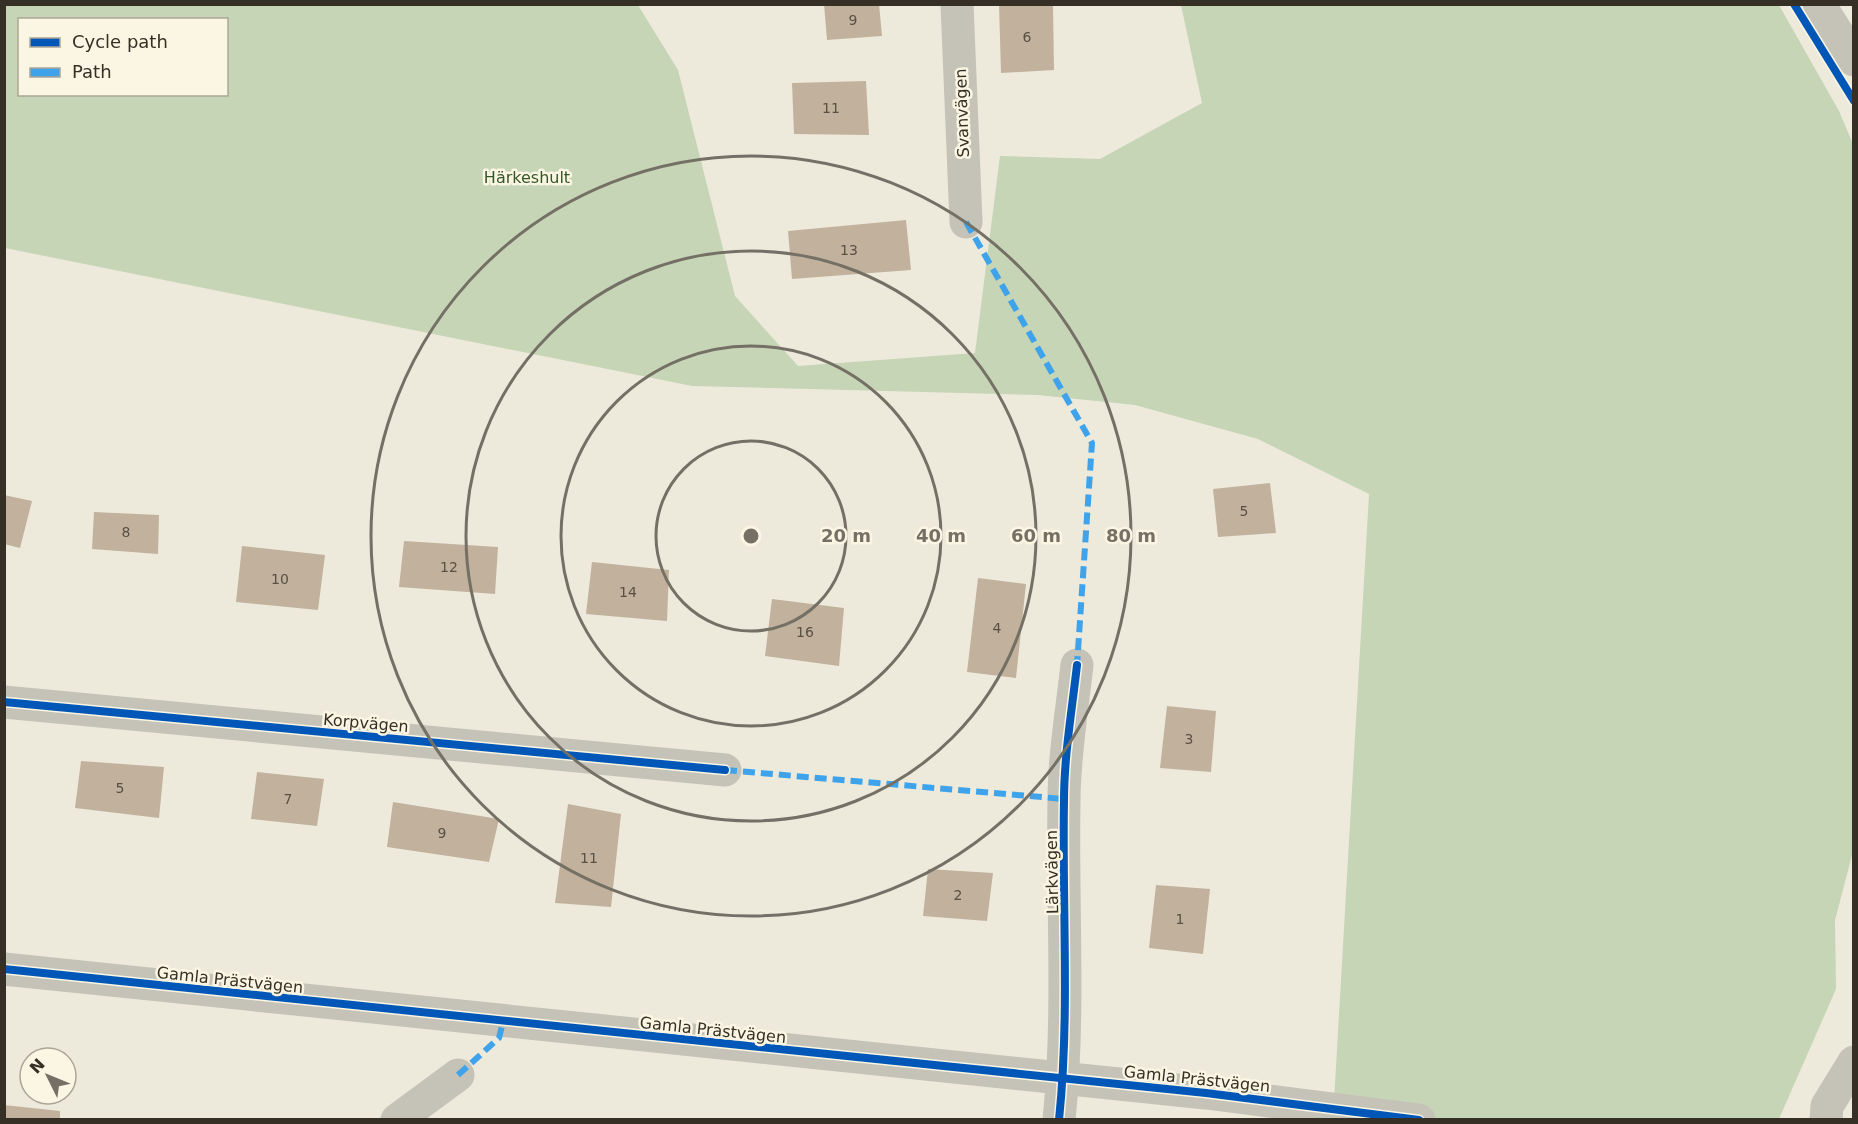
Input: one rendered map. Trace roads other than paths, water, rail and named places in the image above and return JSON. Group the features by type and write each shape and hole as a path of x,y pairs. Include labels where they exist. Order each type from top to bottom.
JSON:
{"street":[{"name":"Svanvägen","path":"957,4 966,222"},
{"path":"1819,4 1854,60"},
{"name":"Lärkvägen","path":"1059,1119 1063,1079 1067,949 1064,799 1077,665"},
{"name":"Korpvägen","path":"4,702 725,770"},
{"name":"Gamla Prästvägen","path":"4,969 1063,1079 1419,1119"},
{"path":"1826,1119 1827,1106 1854,1062"},
{"path":"397,1119 458,1075"}],"park label":[{"name":"Härkeshult","path":"527,177"}]}
